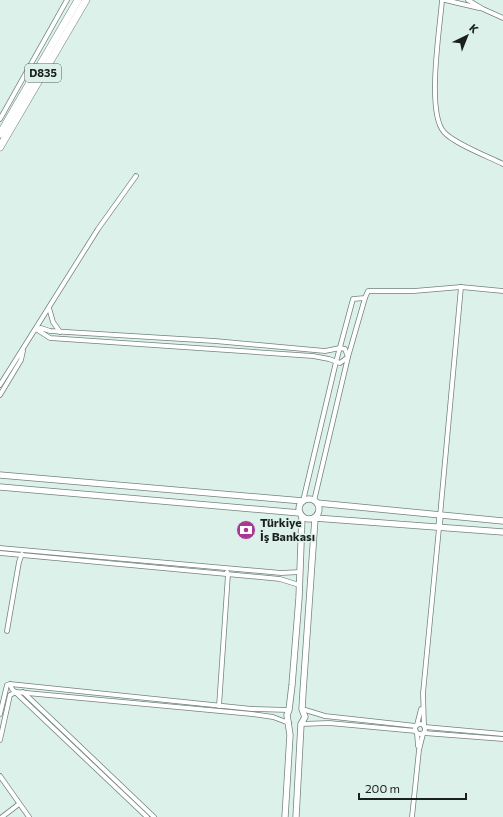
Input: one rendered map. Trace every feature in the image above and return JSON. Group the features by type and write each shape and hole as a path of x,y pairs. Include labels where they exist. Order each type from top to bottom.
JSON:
{"highway":[{"name":"D835","path":"0,134 78,0"},
{"name":"D835","path":"0,147 86,0"}],"street":[{"path":"0,119 66,0"},
{"path":"483,9 444,0 436,79 435,111 439,126 452,139 503,164"},
{"path":"468,0 503,18"},
{"path":"0,395 21,360 23,351 98,229 136,176"},
{"path":"412,817 419,750 425,726 423,704 461,287"},
{"path":"296,817 301,724 306,716 302,709 315,518 319,511 316,502 348,358 365,298 368,291 414,291 461,287 503,291"},
{"path":"285,817 290,735 287,715 289,710 300,572 301,515 299,508 303,502 336,362 353,299 365,298"},
{"path":"49,308 53,322 60,332"},
{"path":"36,329 41,328 60,332 325,351 340,348 345,349 348,358"},
{"path":"36,329 50,338 306,356 330,359 340,364 348,358"},
{"path":"0,385 17,356 23,351"},
{"path":"0,476 303,502 310,499 316,502 440,516 503,521"},
{"path":"0,487 301,515 308,520 315,518 503,532"},
{"path":"0,548 281,573 300,572 311,574"},
{"path":"7,631 19,562 23,549"},
{"path":"0,553 280,579 299,585 310,586"},
{"path":"121,564 122,559"},
{"path":"180,570 181,564"},
{"path":"219,706 228,574 224,568"},
{"path":"0,714 4,689 6,685 10,684 147,817"},
{"path":"14,688 268,710 289,710 297,707 325,716 416,726 420,724 494,736 503,739"},
{"path":"14,688 22,691 252,714 274,717 294,725 329,723 423,733 494,736 503,734"},
{"path":"14,688 22,691 154,817"},
{"path":"0,740 10,695 14,688"},
{"path":"419,750 416,726 423,704"},
{"path":"0,776 29,817"},
{"path":"2,817 20,804"}],"place":[{"name":"Türkiye İş Bankası","path":"246,530"}]}
